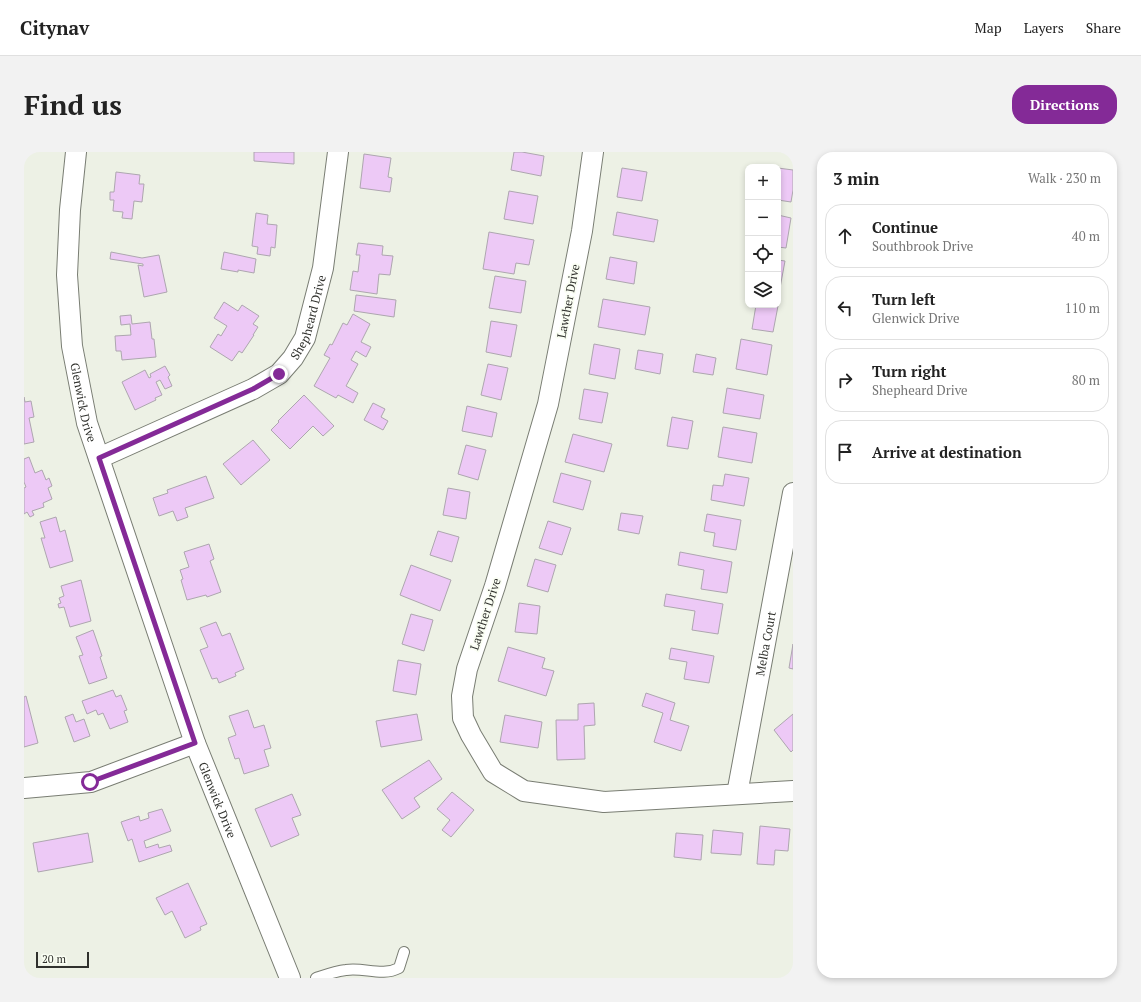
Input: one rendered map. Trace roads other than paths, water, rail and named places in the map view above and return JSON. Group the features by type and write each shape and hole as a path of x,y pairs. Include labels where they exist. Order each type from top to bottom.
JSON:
{"street":[{"name":"Glenwick Drive","path":"76,152 70,210 67,275 72,338 87,423 195,743 290,978"},
{"name":"Shepheard Drive","path":"99,458 253,389 279,374 294,358 306,338 323,268 338,152"},
{"name":"Lawther Drive","path":"593,152 582,231 548,404 494,586 467,669 462,696 463,718 471,735 493,772 524,791 604,802 793,791"},
{"name":"Melba Court","path":"737,794 793,493"},
{"path":"24,788 90,782 195,743"}],"lane":[{"path":"316,978 346,970 380,972 393,971 398,968 404,952"}]}
